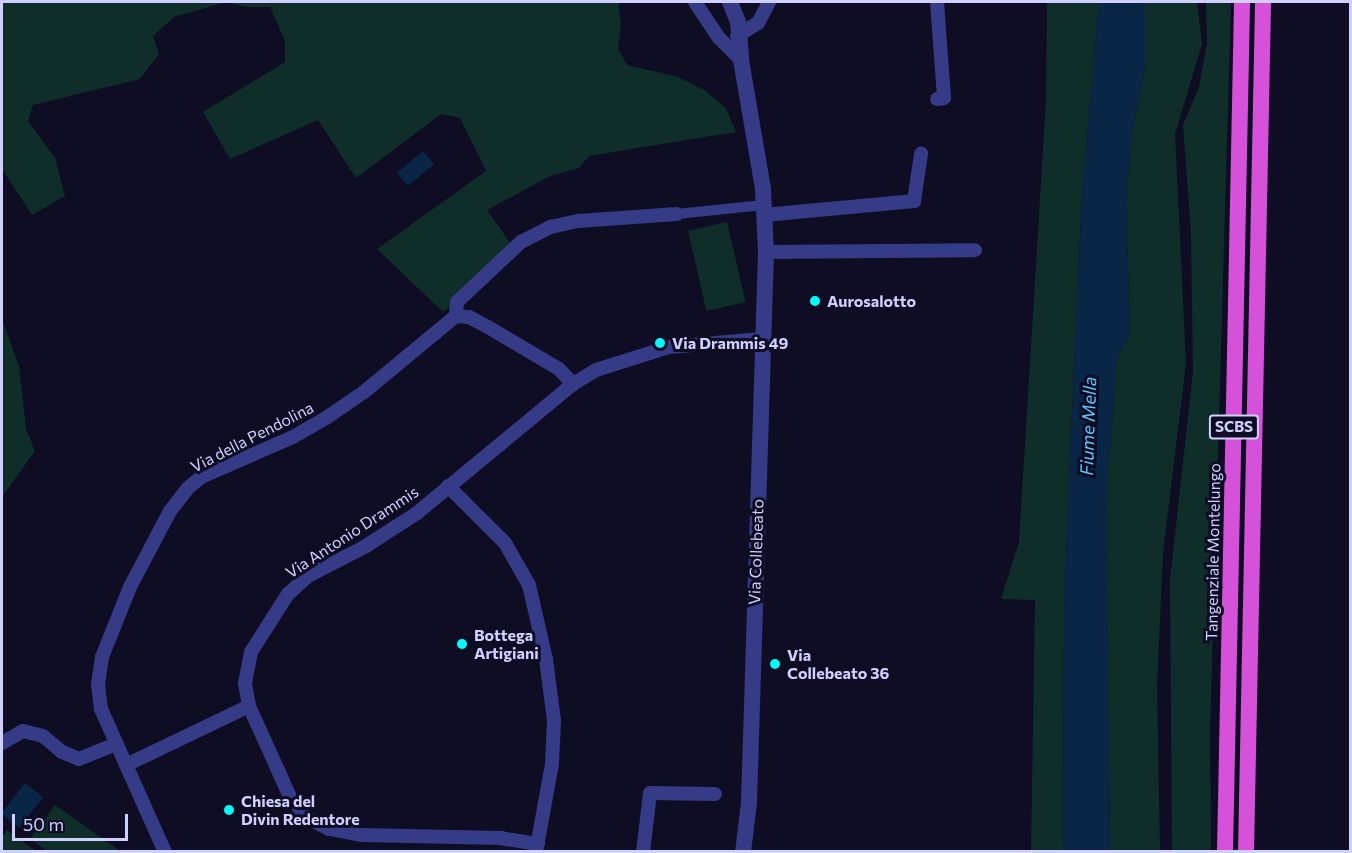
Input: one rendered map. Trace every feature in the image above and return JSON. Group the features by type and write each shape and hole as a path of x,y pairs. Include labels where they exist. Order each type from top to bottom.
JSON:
{"highway":[{"name":"Tangenziale Montelungo","path":"1225,852 1242,2"},
{"name":"SCBS","path":"1246,852 1263,2"}],"street":[{"path":"695,2 719,38 741,60"},
{"path":"719,2 737,36 758,23 769,2"},
{"name":"Via Collebeato","path":"730,2 738,22 737,36 764,210 766,252 749,802 743,852"},
{"path":"937,2 944,98 938,99"},
{"path":"677,214 914,201 921,154"},
{"name":"Via della Pendolina","path":"165,852 100,709 98,685 102,657 130,587 176,503 201,477 293,437 345,405 456,316 457,302 513,250 551,227 578,221 677,214"},
{"path":"766,252 975,250"},
{"path":"456,316 469,316 488,327 559,369 573,384"},
{"name":"Via Antonio Drammis","path":"537,848 501,838 361,836 328,829 309,819 291,799 249,706 245,683 251,652 288,594 308,576 366,546 417,513 573,384 596,370 669,346 762,339"},
{"path":"448,486 505,543 529,585 546,659 554,721 552,764 537,848"},
{"path":"126,765 249,706"},
{"path":"2,743 23,731 43,736 62,752 79,759 116,744"},
{"path":"643,852 650,793 715,794"}],"green space":[{"path":"2,2 226,2 174,17 153,36 159,54 140,79 33,105 28,121 55,158 65,196 32,215 2,169"},
{"path":"226,2 618,2 621,24 618,49 627,65 678,77 704,90 726,108 736,132 589,156 579,168 550,176 487,210 518,254 443,312 377,249 486,171 460,118 441,114 356,178 318,120 230,159 203,112 285,62 285,41 270,7 247,7"},
{"path":"1047,2 1099,2 1082,195 1070,454 1064,613 1063,851 1031,851 1035,600 1001,599 1019,542 1046,101"},
{"path":"1145,2 1197,2 1202,44 1175,134 1186,363 1163,553 1157,685 1160,851 1110,852 1106,501 1117,357 1130,333 1126,202 1132,133 1145,68"},
{"path":"1206,2 1231,2 1210,731 1211,851 1172,852 1170,580 1193,372 1191,233 1183,125 1199,87 1207,44"},
{"path":"727,222 745,302 706,311 688,231"},
{"path":"2,319 19,366 26,429 35,451 2,497"},
{"path":"55,805 120,851 47,851 30,839"},
{"path":"7,830 36,851 2,851 2,837"}],"water":[{"name":"Fiume Mella","path":"1099,2 1145,2 1145,68 1132,133 1126,202 1130,333 1117,357 1106,501 1110,851 1063,852 1064,613 1070,454 1082,195"},
{"path":"423,151 434,164 408,186 397,173"},
{"path":"25,783 43,797 19,828 2,812"}],"place":[{"name":"Aurosalotto","path":"815,301"},
{"name":"Via Drammis 49","path":"660,343"},
{"name":"Bottega Artigiani","path":"462,644"},
{"name":"Via Collebeato 36","path":"775,664"},
{"name":"Chiesa del Divin Redentore","path":"229,810"}]}
